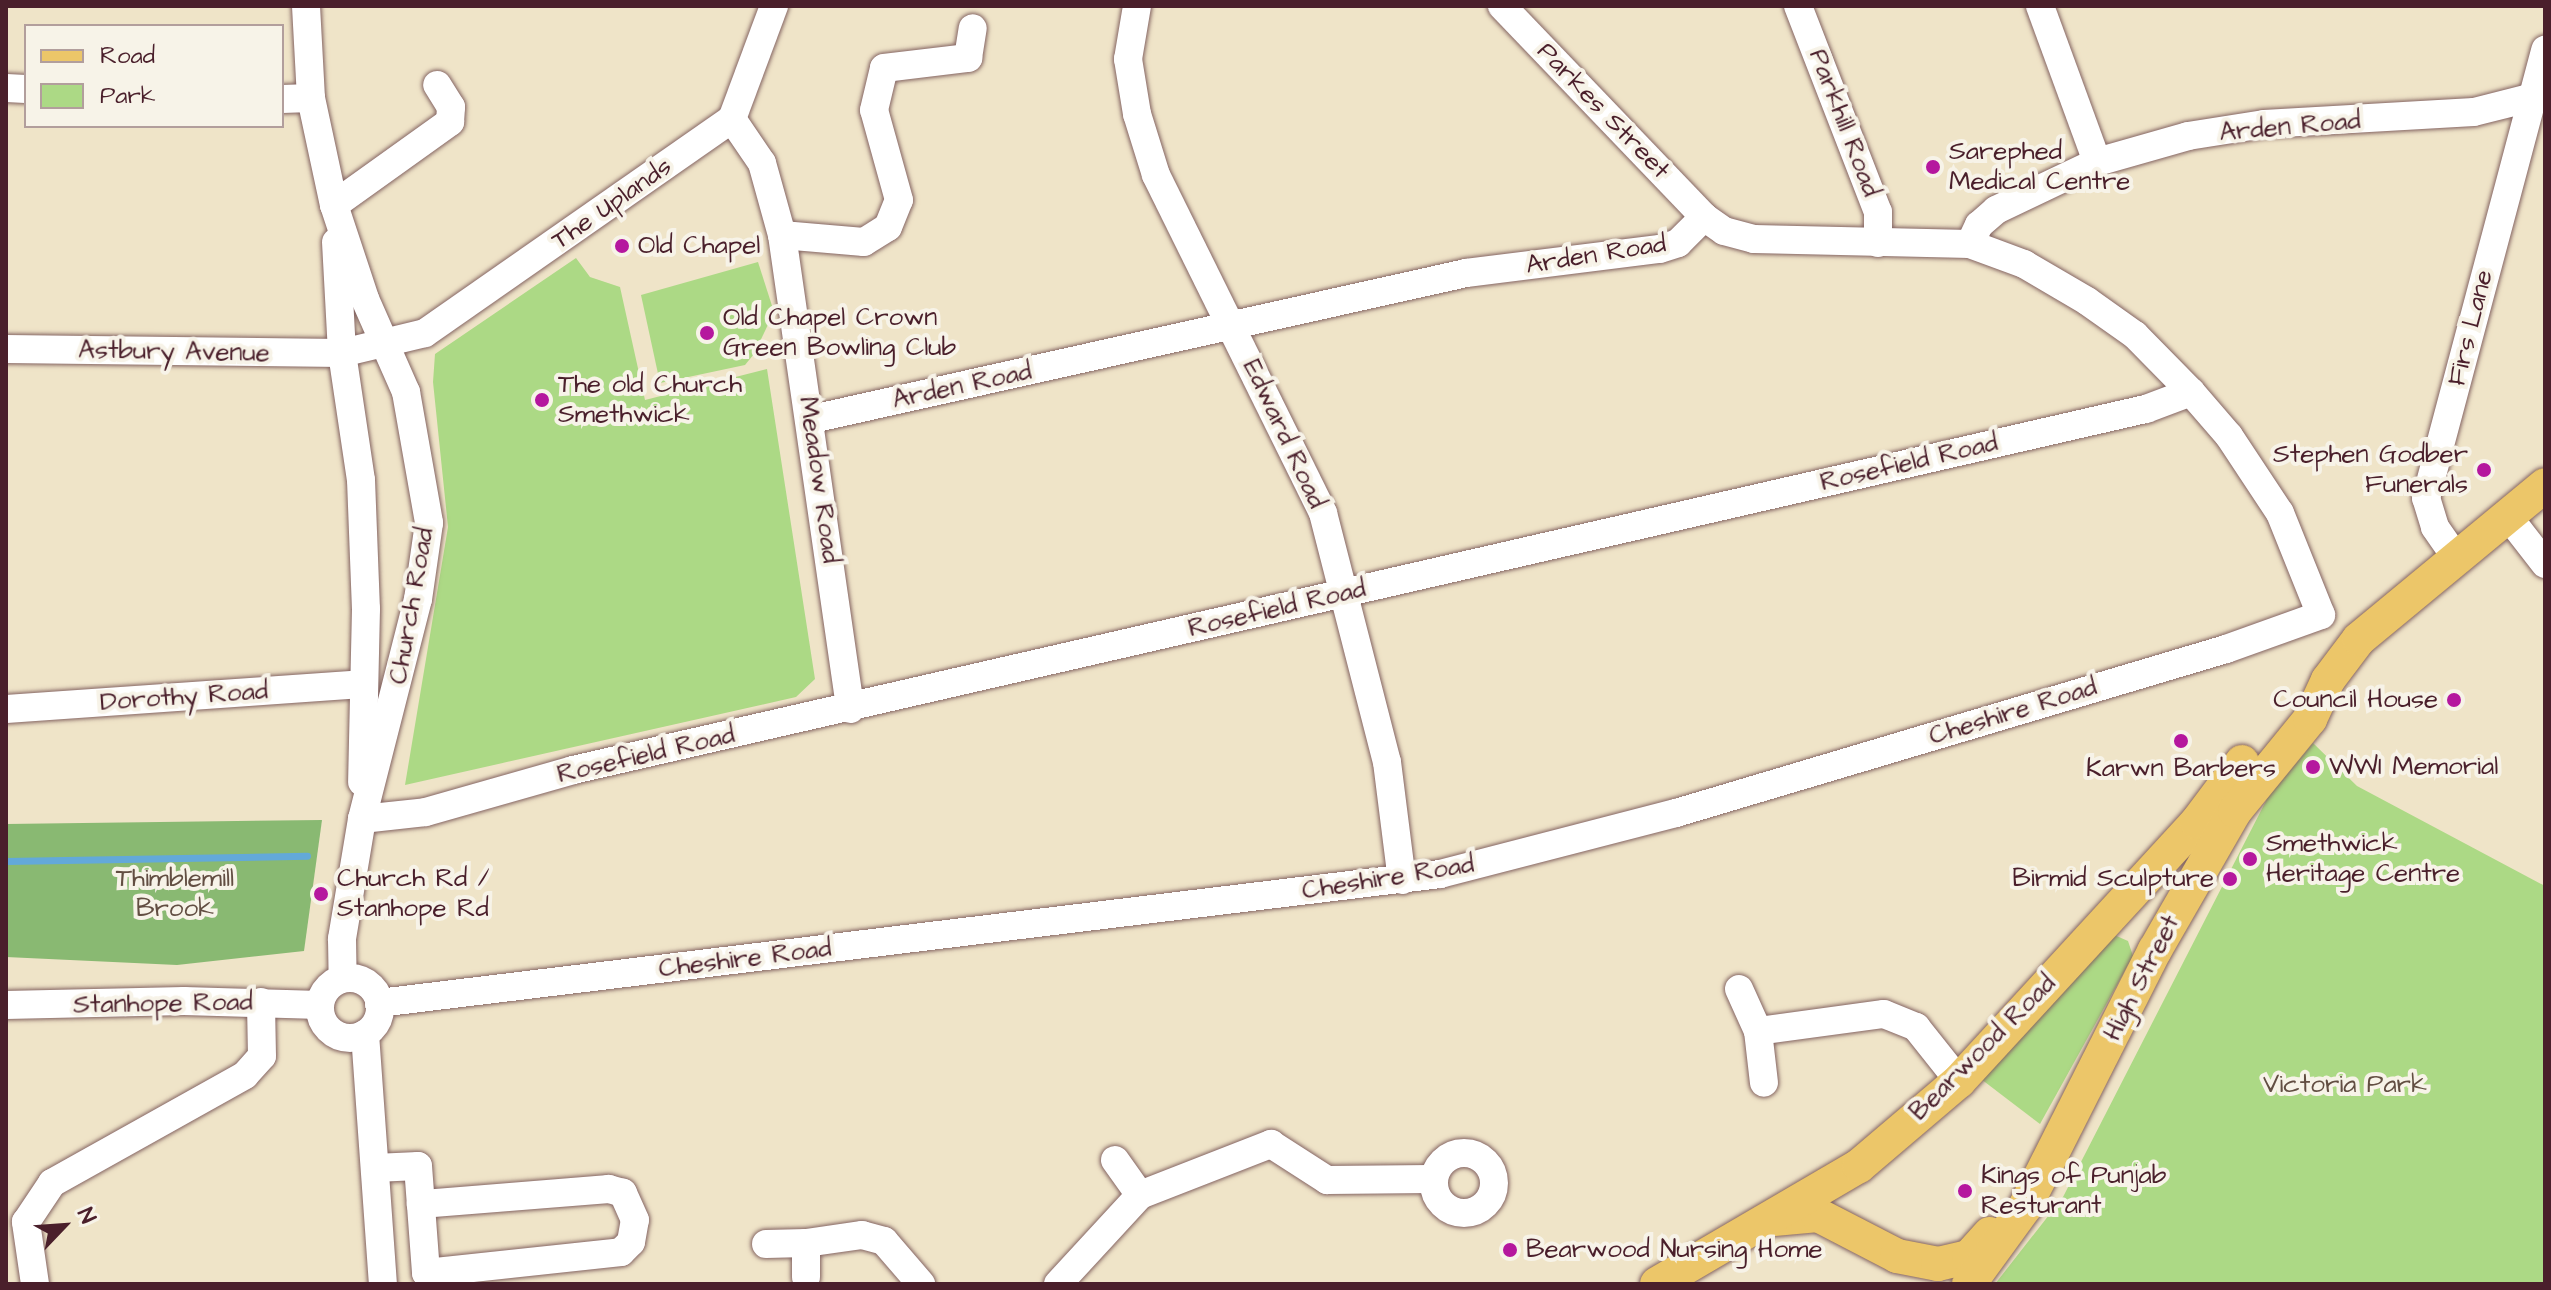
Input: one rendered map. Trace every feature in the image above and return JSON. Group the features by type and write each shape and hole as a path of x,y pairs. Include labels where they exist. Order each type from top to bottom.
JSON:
{"main road":[{"name":"High Street","path":"1969,1284 2025,1207 2155,950 2195,878 2235,811 2310,719 2328,680 2359,639 2455,556 2545,485"},
{"name":"High Street","path":"2162,857 2305,691 2328,680"},
{"path":"2162,857 2176,859 2195,878"},
{"name":"Bearwood Road","path":"1657,1284 1859,1166 1959,1081 2162,857"},
{"path":"2099,928 2127,923 2144,933 2155,950"},
{"path":"1769,1219 1809,1213 1853,1230 1902,1270 1969,1257 2061,1136"},
{"path":"1853,1230 1847,1194 1859,1166"}],"street":[{"name":"Church Road","path":"306,6 311,98 334,205 406,392 429,523 418,599 362,819 342,939 343,978"},
{"path":"732,119 774,6"},
{"name":"Edward Road","path":"1137,6 1128,59 1137,114 1156,175 1323,513 1387,762 1402,880"},
{"name":"Parkes Street","path":"1502,6 1704,217"},
{"name":"Parkhill Road","path":"1798,6 1878,212 1878,243"},
{"path":"2040,6 2097,162"},
{"path":"782,235 864,242 888,227 899,200 874,110 884,68 968,58 973,28"},
{"name":"Firs Lane","path":"2455,556 2435,527 2426,498 2492,241 2541,95 2545,50"},
{"path":"334,205 450,122 451,107 437,85"},
{"name":"Arden Road","path":"1970,244 1979,225 1996,210 2097,162 2188,136 2264,124 2433,116 2541,95"},
{"path":"284,99 311,98"},
{"name":"Meadow Road","path":"732,119 762,163 782,235 812,419 850,709"},
{"name":"The Uplands","path":"386,346 433,329 732,119"},
{"name":"Church Road","path":"334,205 342,353 361,480 366,609 362,684 362,819"},
{"path":"1704,217 1724,231 1754,239 1970,244 2024,264 2087,301 2135,335 2223,427 2280,513 2321,615 2359,639"},
{"name":"Arden Road","path":"812,419 1466,273 1660,249 1678,243 1704,217"},
{"path":"342,353 386,346"},
{"name":"Astbury Avenue","path":"6,349 342,353"},
{"name":"Rosefield Road","path":"362,819 426,812 573,770 850,709 2146,409 2191,392"},
{"path":"2507,515 2545,564"},
{"name":"Cheshire Road","path":"379,1003 1402,880 1470,867 1676,813 2226,649 2321,615"},
{"name":"Dorothy Road","path":"6,709 362,684"},
{"path":"343,978 362,980 379,1003 377,1021 365,1034 337,1035 324,1023 320,1005 327,988 343,978"},
{"path":"1739,989 1758,1031 1764,1083"},
{"path":"35,1284 26,1222 52,1183 245,1075 262,1056 261,1002"},
{"name":"Stanhope Road","path":"6,1005 261,1002 320,1005"},
{"path":"1758,1031 1884,1014 1916,1027 1959,1081"},
{"path":"365,1034 383,1284"},
{"path":"1075,1279 1140,1195 1271,1144 1327,1180 1431,1179"},
{"path":"1115,1160 1140,1195"},
{"path":"375,1168 418,1166 426,1279 621,1252 631,1242 635,1220 623,1193 609,1189 421,1204"},
{"path":"766,1244 806,1243 862,1235 884,1241 921,1284"},
{"path":"806,1243 806,1277"}],"green space":[{"path":"576,258 590,277 620,287 645,400 767,369 815,679 796,697 405,785 448,527 433,382 435,354"},
{"name":"Old Chapel Crown Green Bowling Club","path":"758,262 774,312 754,354 745,365 660,383 641,295"},
{"name":"Victoria Park","path":"2313,743 2357,786 2545,886 2545,1284 1995,1284 2063,1197 2268,797"},
{"name":"Thimblemill Brook","path":"322,820 304,951 177,965 6,957 6,824"},
{"path":"2112,934 2128,941 2133,956 2040,1124 1977,1076"}],"waterway":[{"name":"Thimblemill Brook","path":"6,861 307,856"}],"place":[{"name":"Sarephed Medical Centre","path":"1933,167"},
{"name":"Old Chapel","path":"622,246"},
{"name":"Old Chapel Crown Green Bowling Club","path":"707,333"},
{"name":"The old Church Smethwick","path":"542,400"},
{"name":"Stephen Godber Funerals","path":"2484,470"},
{"name":"Council House","path":"2454,700"},
{"name":"Karwn Barbers","path":"2181,741"},
{"name":"WWI Memorial","path":"2313,767"},
{"name":"Smethwick Heritage Centre","path":"2250,859"},
{"name":"Birmid Sculpture","path":"2230,879"},
{"name":"Church Rd / Stanhope Rd","path":"321,894"},
{"name":"Kings of Punjab Resturant","path":"1965,1191"},
{"name":"Bearwood Nursing Home","path":"1510,1250"}]}
